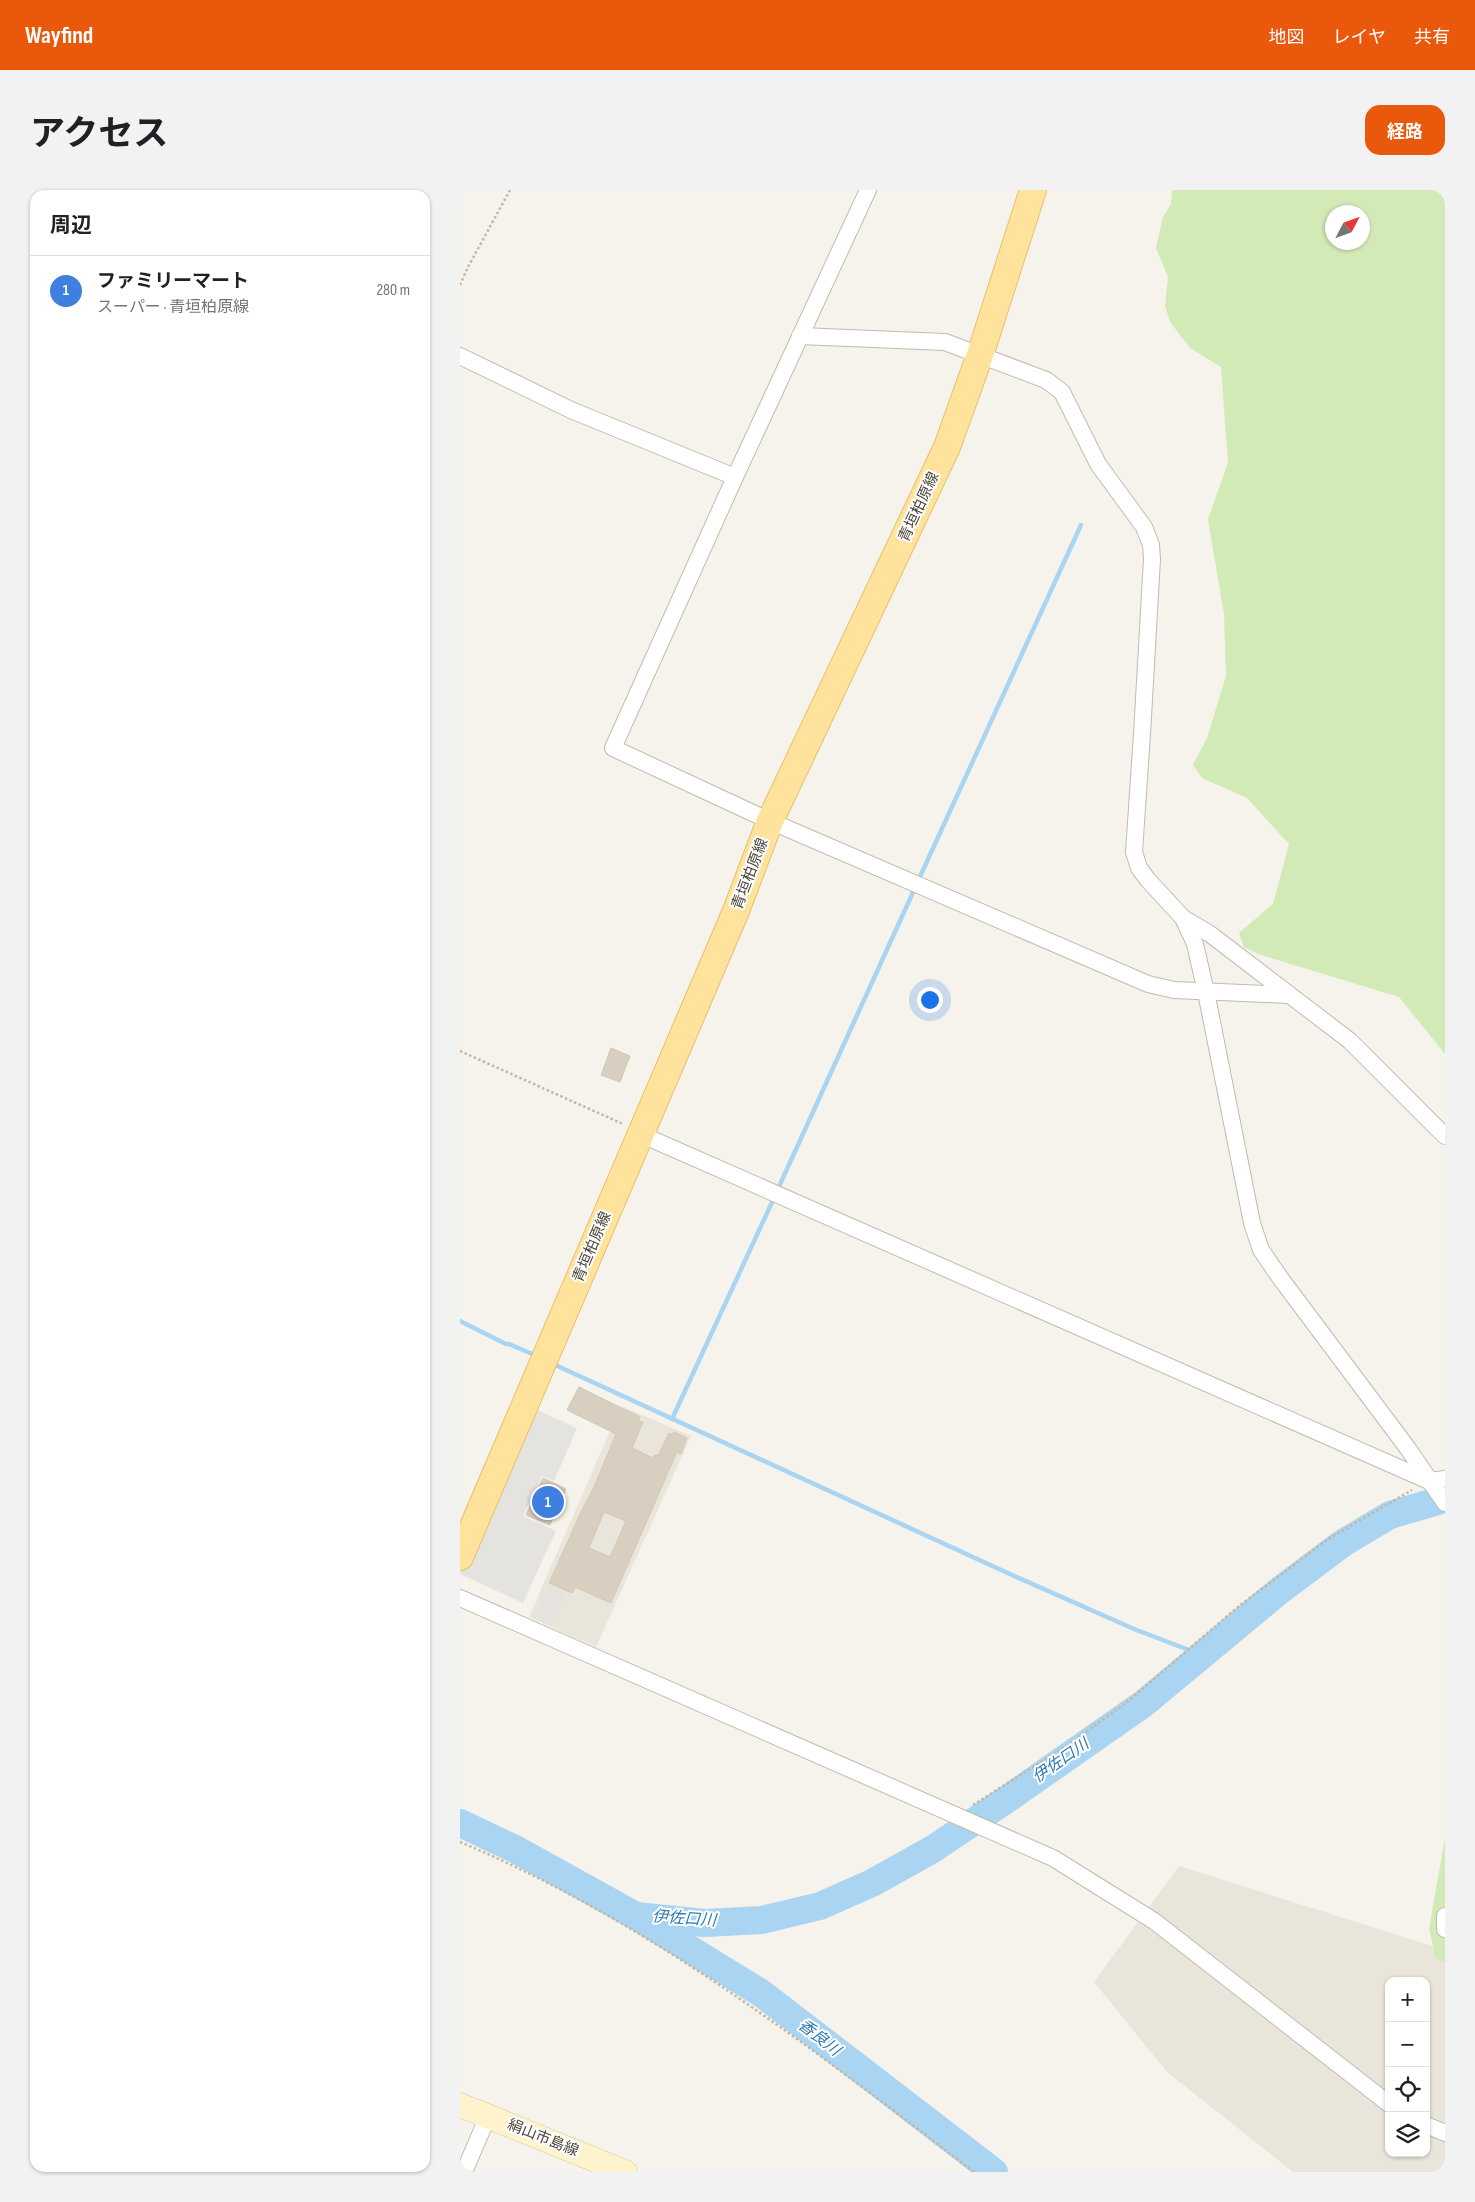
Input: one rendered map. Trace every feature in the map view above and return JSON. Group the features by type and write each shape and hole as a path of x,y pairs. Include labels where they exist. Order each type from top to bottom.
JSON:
{"main road":[{"name":"青垣柏原線","path":"460,1558 736,911 770,822 947,447 980,355 1033,190"},
{"name":"絹山市島線","path":"460,2105 625,2172"}],"street":[{"path":"868,190 735,477 613,748 770,822 1148,984 1174,990 1289,994"},
{"path":"800,336 945,342 1046,380 1062,392 1098,464 1144,527 1151,545 1134,852 1140,868 1148,880 1184,918 1210,934 1350,1042 1445,1136"},
{"path":"460,356 571,410 735,477"},
{"path":"1184,918 1195,944 1252,1223 1261,1250 1439,1489"},
{"path":"641,1133 1439,1489"},
{"path":"460,1598 958,1815 1052,1858 1154,1921 1385,2101"},
{"path":"1445,1916 1445,1929"},
{"path":"464,2172 488,2116"},
{"path":"1430,2127 1445,2133"}],"path":[{"path":"460,286 468,267 510,190"},
{"path":"460,1051 641,1133"},
{"path":"958,1815 1060,1750 1126,1704 1239,1606 1328,1539 1439,1489"},
{"path":"460,1842 496,1857 584,1903 654,1944 731,1993 830,2062 974,2172"}],"shaded area":[{"path":"621,1406 691,1436 596,1647 529,1617"},
{"path":"535,1409 577,1428 554,1481 542,1476 523,1516 556,1531 523,1603 460,1574"},
{"path":"547,1584 566,1593 552,1626 532,1617"},
{"path":"1179,1866 1445,1950 1445,2172 1293,2172 1167,2072 1094,1982"}],"green space":[{"path":"1172,190 1445,190 1445,1054 1399,997 1258,954 1244,947 1239,933 1273,904 1289,844 1247,798 1202,778 1193,765 1207,738 1226,676 1224,614 1208,519 1228,463 1221,367 1190,348 1170,322 1165,306 1168,277 1156,248 1163,217 1171,204"},
{"path":"1445,1838 1445,1962 1436,1959 1429,1929"}],"building":[{"path":"611,1048 630,1056 620,1082 601,1075"},
{"path":"579,1387 640,1417 638,1421 643,1422 632,1448 653,1458 655,1455 658,1456 669,1433 673,1435 674,1432 687,1438 681,1454 677,1452 611,1603 575,1587 572,1593 549,1583 594,1487 616,1434 567,1410","holes":["604,1512 626,1521 610,1557 589,1548"]},
{"path":"543,1478 566,1489 550,1525 526,1515"}],"waterway":[{"path":"918,881 1081,525"},
{"path":"777,1191 915,888"},
{"path":"672,1419 774,1198"},
{"path":"460,1321 506,1344 537,1356"},
{"path":"551,1363 1012,1575 1134,1629 1202,1655"},
{"name":"伊佐口川","path":"636,1916 705,1923 762,1920 820,1906 872,1883 933,1849 1143,1704 1279,1591 1343,1543 1390,1515 1445,1499"},
{"name":"香良川","path":"460,1823 515,1849 636,1916 761,1993 994,2172"}],"place":[{"name":"ファミリーマート","path":"548,1502"}]}
